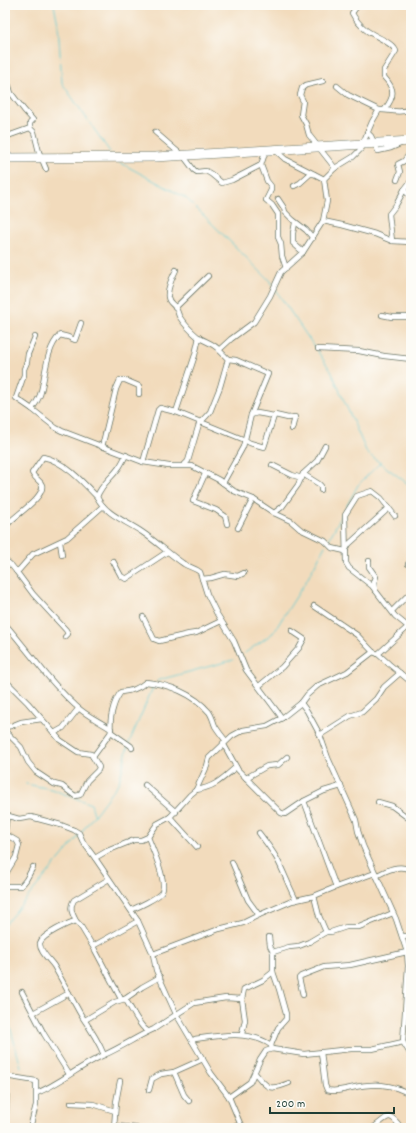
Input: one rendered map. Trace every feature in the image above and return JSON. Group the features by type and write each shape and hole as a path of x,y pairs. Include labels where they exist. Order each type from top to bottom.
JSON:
{"highway":[{"path":"5,158 156,157 411,142"}],"street":[{"path":"358,5 352,13 355,19 367,30 395,49 396,52 384,70 384,77 392,89 391,101 386,109"},
{"path":"324,80 306,85 302,88 300,95 302,101 301,115 306,124 309,135 335,168"},
{"path":"5,81 9,86 11,93 33,120 30,123 30,128"},
{"path":"337,86 348,95 378,110 386,109 403,112 409,111 411,106"},
{"path":"324,179 335,168 354,157 360,150 378,110"},
{"path":"5,137 30,128"},
{"path":"30,128 34,132 39,152 46,169"},
{"path":"155,132 185,158 194,170 197,172 206,171 222,183 235,179 261,165"},
{"path":"367,132 371,136 378,151 411,142"},
{"path":"286,268 278,237 278,214 272,205 266,200 271,190 271,186 267,181 261,165 265,152 268,149 274,149 286,159 324,179"},
{"path":"397,180 400,172 398,169 398,164 404,161 411,152"},
{"path":"294,186 310,174 314,174"},
{"path":"219,350 254,322 270,296 281,272 303,252 313,238 323,221 327,201 324,179"},
{"path":"392,241 389,214 411,181"},
{"path":"404,190 411,197"},
{"path":"278,199 285,212 313,238"},
{"path":"323,221 342,224 392,241 411,242"},
{"path":"296,223 293,233 293,243 303,252"},
{"path":"176,270 171,281 168,296 170,304 176,308 188,327 198,337 218,348 228,359 236,360 268,374 251,415 238,457 223,483"},
{"path":"176,308 208,276"},
{"path":"382,315 392,317 411,317"},
{"path":"32,409 40,396 50,352 56,339 60,335 76,340 81,323"},
{"path":"35,336 28,354 24,375 16,398 56,428 143,462 169,466 192,466 223,483 234,491 253,499 274,513 291,521 300,529 325,541 332,548 345,551"},
{"path":"176,412 194,355 198,337"},
{"path":"318,348 359,351 384,356 411,358"},
{"path":"184,465 188,461 199,424 210,412 220,387 228,359"},
{"path":"102,447 116,390 120,380 126,380 139,386 140,394"},
{"path":"143,462 158,410 160,408 176,412 250,443 264,447 274,416"},
{"path":"251,415 257,413 288,418 295,416 292,429"},
{"path":"274,513 282,507 308,468 317,461 325,446"},
{"path":"97,497 104,484 120,467 126,455"},
{"path":"5,527 37,498 42,491 40,482 32,473 43,457 61,465 97,497 103,506 124,523 143,532 166,552 200,572 207,594 221,621 234,641 246,670 260,686 282,718"},
{"path":"272,465 292,475 303,476 319,484 321,486 321,490"},
{"path":"205,474 193,501 216,510 225,516 227,524"},
{"path":"95,858 107,851 134,840 141,840 148,837 157,824 176,812 196,790 209,758 232,736 243,730 267,726 282,718 301,703 317,686 347,672 376,653 410,626 395,616 375,590 362,577 349,568 346,563 345,515 357,496 372,491 381,498 395,516"},
{"path":"238,528 253,499"},
{"path":"16,571 19,570 33,554 68,538 103,506"},
{"path":"345,551 349,544 389,508"},
{"path":"60,542 62,555"},
{"path":"113,561 121,576 126,579 166,552"},
{"path":"5,560 12,566 38,599 66,630 68,634 65,637"},
{"path":"369,561 369,567 376,577 374,582 375,590"},
{"path":"202,579 225,574 238,576 244,573"},
{"path":"392,611 411,592"},
{"path":"314,606 356,636 411,682"},
{"path":"143,617 154,639 159,641 196,633 221,621"},
{"path":"5,624 29,655 46,673 52,683 78,709 111,731 132,748"},
{"path":"260,686 282,667 299,648 304,639 292,631"},
{"path":"320,735 350,716 362,712 376,699 384,687 400,673"},
{"path":"5,680 28,703 60,740 78,752 91,754 99,767 98,770 87,781 82,793 75,796 62,786 54,784 36,772 28,762 21,747 5,730"},
{"path":"93,757 111,731 116,699 121,692 131,691 140,687 146,682 155,683 176,690 196,700 210,713 236,767 281,813 285,814 304,801 324,791 341,786"},
{"path":"301,703 320,735 328,758 356,820 363,846 402,936 407,952 409,978 403,1042 411,1055"},
{"path":"54,733 63,728 78,709"},
{"path":"5,726 42,719"},
{"path":"246,778 267,766 278,765 287,757"},
{"path":"196,790 206,789 215,785 236,767"},
{"path":"145,785 176,812"},
{"path":"304,801 336,887"},
{"path":"378,802 392,806 411,820"},
{"path":"5,831 6,816 19,818 31,817 60,824 79,833 83,842 138,921 153,954 156,970 176,1014 211,1073 229,1098 242,1126 226,1128"},
{"path":"170,817 197,847"},
{"path":"259,832 278,861 296,900"},
{"path":"5,834 17,841 19,845 16,857 5,876"},
{"path":"131,910 162,893 164,886 161,870 148,837"},
{"path":"232,862 248,900 259,915"},
{"path":"5,886 21,886 33,867"},
{"path":"153,954 219,929 243,923 296,900 314,896 336,887 397,867 411,870"},
{"path":"109,878 74,900 71,904 71,910 76,921 80,925 123,999 131,1007 142,1027 148,1031"},
{"path":"314,896 319,916 326,932"},
{"path":"273,952 289,947 299,946 326,932 331,932 346,927 359,927 393,913"},
{"path":"76,921 64,925 43,938 40,942 40,947 54,967 100,1043 104,1055"},
{"path":"92,946 138,921"},
{"path":"402,936 411,936"},
{"path":"229,1098 250,1082 260,1060 266,1051 271,1047 278,1028 286,1019 286,1014 273,972 273,952 270,946 269,937"},
{"path":"303,995 299,978 301,976 324,968 350,965 407,952"},
{"path":"242,1034 245,1020 242,999 244,989 263,980 273,972"},
{"path":"85,1020 160,977"},
{"path":"22,992 44,1034 69,1074"},
{"path":"33,1013 69,993"},
{"path":"37,1093 59,1082 69,1074 93,1060 154,1029 194,1003 226,998 242,999"},
{"path":"192,1041 195,1039 223,1035 242,1034 265,1042 271,1047 304,1054 351,1049 372,1049 403,1042"},
{"path":"321,1052 327,1090 335,1092 368,1084 380,1084 402,1089 411,1095"},
{"path":"149,1090 152,1079 161,1074 174,1072 203,1059"},
{"path":"174,1072 184,1095 189,1101"},
{"path":"255,1073 265,1085 270,1088 276,1088 289,1083"},
{"path":"6,1128 6,1076 36,1081 36,1105 30,1128"},
{"path":"120,1081 114,1127 136,1128"},
{"path":"71,1103 93,1104 115,1111"},
{"path":"373,1128 390,1116 401,1128"}],"waterway":[{"path":"54,5 58,24 62,83 110,152"},
{"path":"119,162 186,198 269,280 272,285"},
{"path":"275,289 331,371 367,453 411,486"},
{"path":"329,539 358,485 380,463"},
{"path":"245,653 273,633 308,578 325,546"},
{"path":"157,681 233,660"},
{"path":"129,743 154,685"},
{"path":"81,833 119,782 128,746"},
{"path":"26,784 51,789 91,804 94,814"},
{"path":"5,924 79,836"},
{"path":"5,1008 21,1067"}]}
